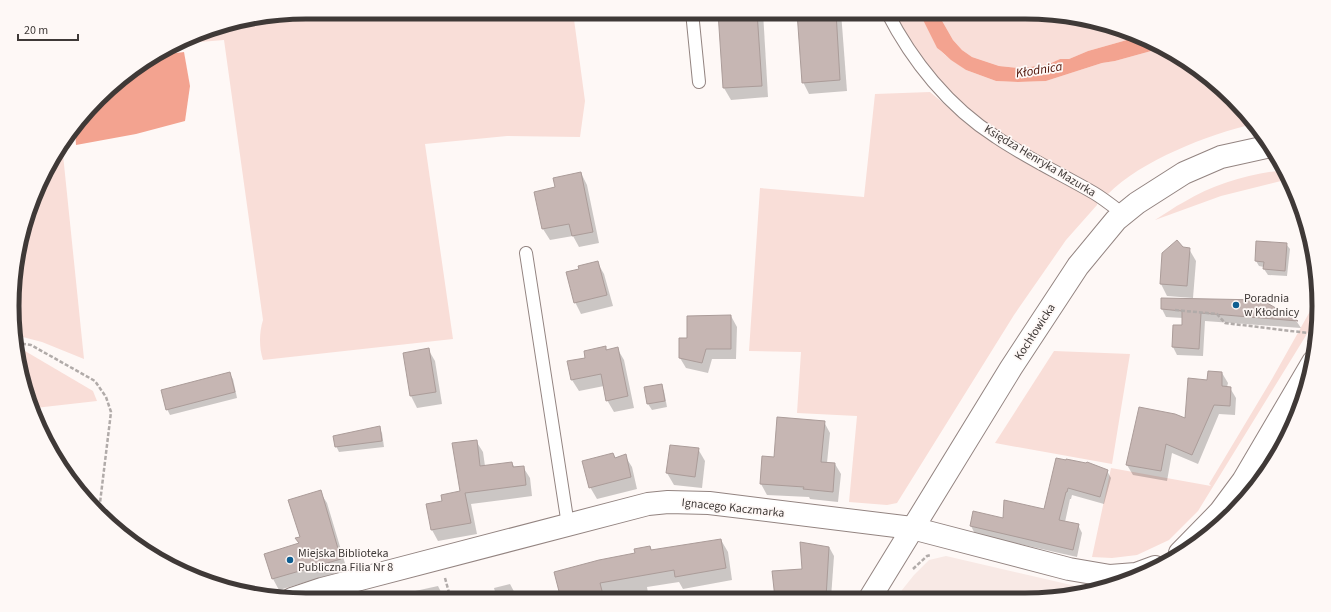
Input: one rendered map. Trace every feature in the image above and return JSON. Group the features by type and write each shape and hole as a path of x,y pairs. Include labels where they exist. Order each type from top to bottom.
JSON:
{"street":[{"name":"Kochłowicka","path":"873,593 1011,368 1078,266 1116,220 1137,203 1184,173 1221,158 1264,148"},
{"path":"1196,537 1220,512 1243,481 1306,360"},
{"name":"Ignacego Kaczmarka","path":"310,593 648,504 668,502 709,503 912,528 1069,569 1110,576 1126,575"}],"lane":[{"path":"693,19 700,82"},
{"name":"Księdza Henryka Mazurka","path":"890,19 894,27 932,82 966,115 995,137 1095,194 1123,214"},
{"path":"526,253 568,525"}],"path":[{"path":"1175,310 1217,314 1225,323 1311,334"},
{"path":"21,344 31,345 76,369 95,381 106,396 111,412 100,505"}],"shaded area":[{"path":"306,19 574,19 585,101 580,137 507,136 425,144 453,339 263,360 260,340 263,320 224,40 193,43 214,34 269,21"},
{"path":"896,19 922,19 937,48 945,55 966,70 996,81 1046,81 1102,63 1154,50 1168,57 1200,78 1228,103 1248,126 1176,150 1138,171 1108,194 1100,191 998,133 957,100 935,79"},
{"path":"941,19 1025,19 1062,21 1099,29 1130,39 1088,51 1069,59 1060,59 1049,64 1019,68 999,66 972,57 962,50 953,40"},
{"path":"930,92 967,123 1097,201 1097,205 1066,240 1014,315 897,503 887,505 849,502 857,416 797,413 801,352 749,351 760,188 864,197 875,94"},
{"path":"63,153 84,359 42,342 21,336 19,306 21,269 34,214 57,162"},
{"path":"1278,171 1283,181 1221,196 1155,220 1207,190 1258,174"},
{"path":"1312,308 1311,328 1198,511 1169,540 1137,555 1112,558 1092,557 1111,468 1211,486 1209,484 1272,379"},
{"path":"23,351 93,391 97,401 38,408 29,380"},
{"path":"1054,351 1130,354 1112,464 995,443"},
{"path":"946,556 1080,587 1062,591 1025,593 900,593 914,575 929,560"}],"water":[{"name":"Kłodnica","path":"922,19 941,19 953,40 962,50 972,57 999,66 1019,68 1049,64 1060,59 1069,59 1088,51 1130,39 1154,50 1102,63 1046,81 1018,82 996,81 966,70 937,48"},
{"path":"184,52 190,86 185,121 136,134 76,145 75,135 103,103 131,78 169,54"}],"building":[{"path":"718,19 757,19 762,86 723,88"},
{"path":"797,19 836,19 840,80 802,83"},
{"path":"581,172 593,232 572,236 569,224 542,229 534,192 555,187 553,178"},
{"path":"1177,240 1183,247 1190,248 1187,286 1160,284 1162,253"},
{"path":"1256,241 1287,243 1285,271 1263,269 1264,262 1255,261"},
{"path":"598,261 607,295 574,303 566,272 579,269 578,266"},
{"path":"1161,298 1262,300 1298,321 1201,313 1199,349 1172,347 1173,325 1182,325 1182,311 1161,309"},
{"path":"731,315 731,349 706,349 702,363 679,358 679,338 687,338 687,316"},
{"path":"606,346 606,350 618,347 628,396 606,401 601,374 571,380 567,361 585,358 584,351"},
{"path":"429,348 436,392 410,396 403,353"},
{"path":"1208,371 1222,372 1222,386 1231,387 1230,406 1214,405 1192,455 1166,444 1161,471 1126,465 1139,407 1175,414 1185,418 1188,378 1207,380"},
{"path":"230,372 235,392 166,410 161,390"},
{"path":"662,384 665,401 647,404 644,387"},
{"path":"777,417 825,421 821,462 835,463 833,492 803,489 804,487 760,484 762,456 774,457"},
{"path":"380,426 382,441 335,447 333,436"},
{"path":"477,440 480,466 512,462 513,467 524,466 526,485 465,493 471,523 431,530 426,504 442,501 441,495 460,491 452,443"},
{"path":"670,445 699,448 695,477 666,473"},
{"path":"613,453 615,458 626,454 631,477 589,488 582,461"},
{"path":"1056,458 1087,462 1108,470 1100,497 1068,488 1066,492 1059,520 1079,524 1073,550 970,526 973,511 1003,518 1004,500 1044,509"},
{"path":"321,490 341,559 272,579 264,554 299,543 295,538 300,537 288,500"},
{"path":"721,539 726,568 675,577 674,570 600,583 602,593 559,593 554,572 599,560 635,553 634,549 650,546 651,550"},
{"path":"800,542 829,547 826,593 774,593 772,571 802,569"}],"place":[{"name":"Poradnia w Kłodnicy","path":"1236,305"},
{"name":"Miejska Biblioteka Publiczna Filia Nr 8","path":"290,560"}]}
